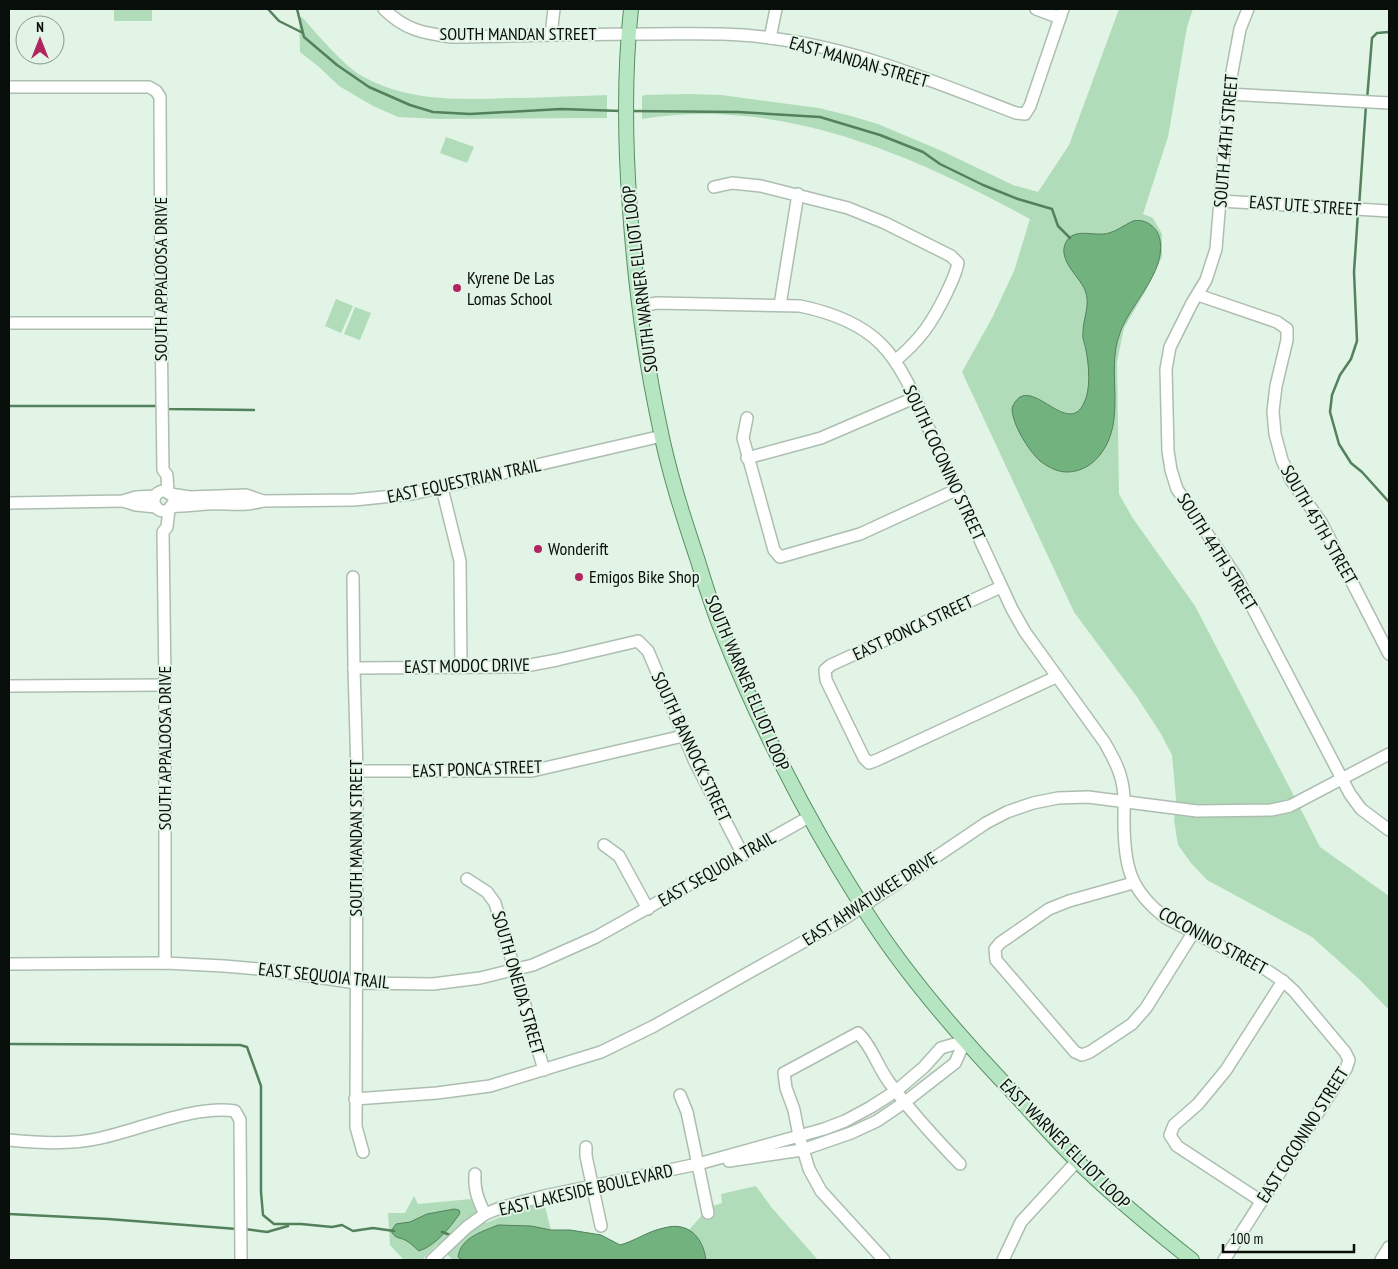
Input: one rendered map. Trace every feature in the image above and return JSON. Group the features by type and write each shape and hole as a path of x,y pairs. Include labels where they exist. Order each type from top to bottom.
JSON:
{"main road":[{"name":"SOUTH WARNER ELLIOT LOOP","path":"631,9 628,34 626,127 631,226 639,306 662,436 686,525 720,627 784,770 809,817 862,906 903,964 965,1041"},
{"name":"EAST WARNER ELLIOT LOOP","path":"965,1041 1077,1161 1142,1221 1192,1260"}],"street":[{"name":"SOUTH MANDAN STREET","path":"384,9 397,21 426,34 451,37 628,34"},
{"path":"552,35 554,9"},
{"path":"770,38 776,9"},
{"path":"1036,9 1062,13"},
{"name":"SOUTH 44TH STREET","path":"1248,9 1240,29 1229,94 1216,249 1212,267 1170,347 1166,370 1168,451 1171,470 1177,489 1237,578 1341,779 1361,809 1389,830"},
{"name":"EAST MANDAN STREET","path":"628,34 711,33 770,38 821,48 867,60 942,85 1016,113 1025,114 1030,106 1062,13"},
{"name":"SOUTH APPALOOSA DRIVE","path":"9,87 149,87 156,90 160,97 163,470 167,475 160,527 163,532 165,685 165,963"},
{"path":"1229,94 1389,103"},
{"path":"714,187 732,183 761,186 848,208 885,223 951,256 958,263 957,272 936,313 926,330 895,361"},
{"path":"780,305 798,194"},
{"name":"EAST UTE STREET","path":"1220,201 1389,211"},
{"name":"SOUTH 45TH STREET","path":"1198,295 1277,322 1287,329 1273,411 1275,434 1282,460 1291,480 1321,522 1389,654"},
{"name":"SOUTH COCONINO STREET","path":"639,306 657,303 780,305 817,309 862,328 881,344 895,361 914,398 1024,632 1105,743 1116,762 1123,783 1124,801"},
{"path":"9,323 161,323"},
{"path":"747,458 821,438 914,398"},
{"path":"747,418 743,438 747,458 774,550 780,557 860,534 956,490"},
{"name":"EAST EQUESTRIAN TRAIL","path":"9,503 123,501 136,497 163,501 190,497 246,495 263,501 371,499 442,488 662,436"},
{"path":"442,488 460,561 461,668"},
{"name":"SOUTH MANDAN STREET","path":"353,577 357,771 356,1127 363,1152"},
{"name":"EAST PONCA STREET","path":"1001,586 831,665 825,670 826,680 864,758 869,762 1056,677"},
{"name":"EAST MODOC DRIVE","path":"354,668 520,667 638,641"},
{"name":"SOUTH BANNOCK STREET","path":"638,641 648,651 695,762 743,855"},
{"path":"9,686 165,685"},
{"name":"EAST PONCA STREET","path":"357,771 532,771 683,736"},
{"name":"EAST AHWATUKEE DRIVE","path":"356,1099 437,1093 490,1086 601,1052 654,1026 844,919 986,823 1007,812 1033,803 1058,798 1088,797 1197,811 1272,810 1290,806 1389,754"},
{"name":"COCONINO STREET","path":"1124,801 1125,848 1128,865 1133,883 1151,907 1166,918 1265,969 1283,981 1294,991 1345,1052 1349,1060"},
{"name":"EAST SEQUOIA TRAIL","path":"9,964 165,963 224,966 270,970 356,983 434,984 480,978 514,970 564,952 596,937 809,817"},
{"path":"604,845 619,856 648,909"},
{"name":"SOUTH ONEIDA STREET","path":"467,880 487,892 495,904 544,1070"},
{"path":"1133,883 1049,910 1000,943 995,949 996,960 1075,1052 1082,1055 1090,1052 1132,1024 1146,1008 1193,933"},
{"path":"1262,1202 1177,1146 1170,1135 1174,1125 1198,1104 1222,1076 1283,981"},
{"path":"884,1260 821,1191 809,1169 802,1150 784,1073 858,1033 866,1041 888,1081 900,1097 960,1164"},
{"name":"EAST LAKESIDE BOULEVARD","path":"698,1164 802,1150 851,1133 877,1121 941,1048 965,1041"},
{"name":"EAST LAKESIDE BOULEVARD","path":"432,1260 457,1236 481,1217 500,1208 544,1196 698,1164 845,1121 871,1108 900,1097 955,1063 965,1041"},
{"name":"EAST COCONINO STREET","path":"1224,1260 1346,1069 1349,1060"},
{"path":"680,1095 686,1112 708,1212"},
{"path":"9,1140 49,1143 84,1142 196,1112 222,1109 235,1111 240,1120 241,1260"},
{"path":"586,1147 601,1226"},
{"path":"1003,1260 1022,1222 1077,1161"},
{"path":"475,1174 474,1187 481,1217"},
{"path":"1381,1260 1389,1247"}],"shaded area":[{"path":"114,9 152,9 152,21 114,21"},
{"path":"1119,9 1193,9 1187,27 1168,137 1143,214 1153,218 1162,234 1162,257 1145,292 1124,328 1117,362 1119,494 1132,517 1195,606 1320,847 1389,896 1389,1010 1360,980 1312,937 1207,880 1178,845 1174,820 1176,799 1172,755 1137,697 1074,612 962,372 992,318 1014,271 1030,219 939,173 892,153 844,136 794,124 744,116 693,114 642,119 642,97 644,95 721,95 819,108 878,124 942,151 1013,185 1038,192 1069,145"},
{"path":"299,17 302,17 347,65 362,76 396,90 451,99 607,95 607,118 439,119 398,117 373,106 339,86 300,52"},
{"path":"446,137 474,147 467,163 440,153"},
{"path":"1133,221 1146,222 1154,227 1159,235 1160,252 1153,276 1131,311 1120,333 1114,363 1115,411 1113,426 1108,441 1100,455 1093,462 1079,470 1058,471 1040,461 1031,450 1018,429 1012,408 1019,398 1028,396 1068,414 1077,412 1084,403 1088,391 1089,377 1083,339 1087,296 1069,266 1064,253 1064,246 1068,239 1077,234 1109,233"},
{"path":"336,299 353,306 341,333 325,326"},
{"path":"355,307 371,313 360,340 344,334"},
{"path":"756,1186 772,1208 818,1260 453,1260 437,1245 422,1260 404,1260 390,1245 388,1213 405,1213 414,1196 418,1204 471,1199 486,1223 521,1208 544,1203 551,1230 570,1230 601,1235 620,1245 672,1226 689,1230 702,1215 713,1213 713,1206 722,1203 721,1194"},
{"path":"454,1209 459,1210 460,1213 447,1230 425,1249 419,1251 407,1241 396,1237 391,1231 396,1224 410,1222 427,1214"},
{"path":"498,1225 531,1226 601,1235 620,1245 658,1229 673,1226 680,1227 687,1229 698,1238 702,1244 706,1260 463,1260 458,1257 463,1245 473,1236"}],"waterway":[{"path":"268,9 279,21 303,33"},
{"path":"297,9 304,37 337,65 369,87 410,105 433,112 470,114 561,109 621,111"},
{"path":"1367,100 1372,38 1377,33 1389,32"},
{"path":"1359,207 1366,105"},
{"path":"629,111 738,112 820,117 880,135 923,152 940,164 983,185 1018,199 1052,209 1058,226 1070,238"},
{"path":"1358,212 1354,272 1357,341 1351,359 1340,375 1332,395 1330,412 1339,444 1351,463 1362,472 1389,502"},
{"path":"9,406 159,406"},
{"path":"166,407 169,409 254,410"},
{"path":"9,1044 240,1045 247,1047 261,1086 261,1192 263,1215 274,1224 332,1227 342,1225 353,1231 373,1228 394,1231"},
{"path":"9,1214 108,1219 237,1229"},
{"path":"245,1229 267,1232 288,1226"},
{"path":"442,1232 453,1236"}],"place":[{"name":"Kyrene De Las Lomas School","path":"457,288"},
{"name":"Wonderift","path":"538,549"},
{"name":"Emigos Bike Shop","path":"579,577"}]}
